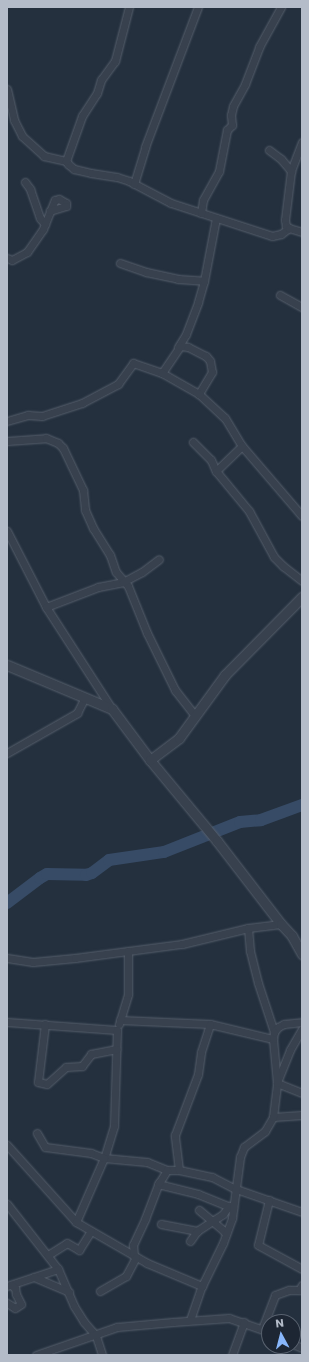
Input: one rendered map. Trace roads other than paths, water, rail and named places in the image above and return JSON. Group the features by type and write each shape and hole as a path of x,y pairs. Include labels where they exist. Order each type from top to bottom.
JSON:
{"street":[{"path":"66,161 82,116 97,93 101,80 115,61 129,7"},
{"path":"134,184 145,147 198,7"},
{"path":"201,213 203,200 219,171 227,130 232,125 232,107 245,84 259,47 281,7"},
{"path":"7,89 14,120 22,136 44,156 66,161 74,168 91,173 117,177 171,203 272,236 281,234 289,228"},
{"path":"302,142 291,171 285,220 286,226 302,232"},
{"path":"269,150 281,159 291,171"},
{"path":"25,182 30,189 40,218 45,224"},
{"path":"7,258 12,260 27,252 45,224 50,211"},
{"path":"162,373 186,334 204,281 216,218"},
{"path":"120,262 153,274 178,279 204,281"},
{"path":"280,295 302,307"},
{"path":"178,348 184,345 206,356 210,361 212,372 199,394"},
{"path":"7,421 28,415 42,416 82,403 118,384 133,363 162,373 199,394 225,418 242,446 302,516"},
{"path":"7,441 46,438 58,443 63,448 83,490 86,510 93,528 110,555 116,572 128,586 175,690 195,716"},
{"path":"193,442 211,460 216,471 249,511 274,557 302,581"},
{"path":"216,471 242,446"},
{"path":"7,531 46,607 112,709 150,760 217,841 292,936 302,954"},
{"path":"46,607 98,587 123,582 142,572 159,559"},
{"path":"150,760 174,743 226,675 302,597"},
{"path":"7,665 84,699 112,709"},
{"path":"7,753 77,712 84,699"},
{"path":"7,958 33,962 128,951 182,944 248,928 281,924"},
{"path":"190,1320 202,1286 226,1234 236,1189 240,1157 244,1147 265,1131 273,1117 277,1083 274,1036 250,951 248,928"},
{"path":"76,1222 104,1158 114,1126 117,1030 128,994 128,951"},
{"path":"120,1020 210,1024 274,1036"},
{"path":"7,1022 117,1030"},
{"path":"274,1036 278,1027 284,1024 302,1022"},
{"path":"45,1024 38,1082 47,1084 66,1067 82,1066 91,1054 117,1049"},
{"path":"179,1170 175,1135 198,1074 201,1052 210,1024"},
{"path":"277,1083 290,1050 302,1029"},
{"path":"277,1083 302,1094"},
{"path":"273,1117 302,1115"},
{"path":"37,1133 45,1147 91,1153 104,1158 147,1162 167,1170 179,1170 212,1177 236,1189 302,1212"},
{"path":"7,1145 76,1222 147,1263 202,1286"},
{"path":"100,1291 126,1276 135,1256 133,1245 145,1219 158,1184 167,1170"},
{"path":"158,1184 182,1188 231,1207"},
{"path":"269,1200 258,1245 302,1269"},
{"path":"7,1204 58,1269 74,1306 84,1322 96,1336 102,1355"},
{"path":"190,1241 197,1231 231,1207"},
{"path":"198,1210 224,1230 226,1234"},
{"path":"161,1224 197,1231"},
{"path":"48,1256 67,1243 79,1250 92,1230"},
{"path":"9,1286 58,1269"},
{"path":"34,1277 69,1292"},
{"path":"268,1314 275,1295 288,1290 299,1290 302,1285"},
{"path":"7,1303 15,1308 21,1304 15,1288 9,1286"},
{"path":"36,1355 96,1336 117,1327 229,1318 261,1329"},
{"path":"232,1355 244,1322"}],"waterway":[{"path":"7,903 47,874 86,875 92,873 109,860 164,852 240,822 261,820 302,805"}]}
